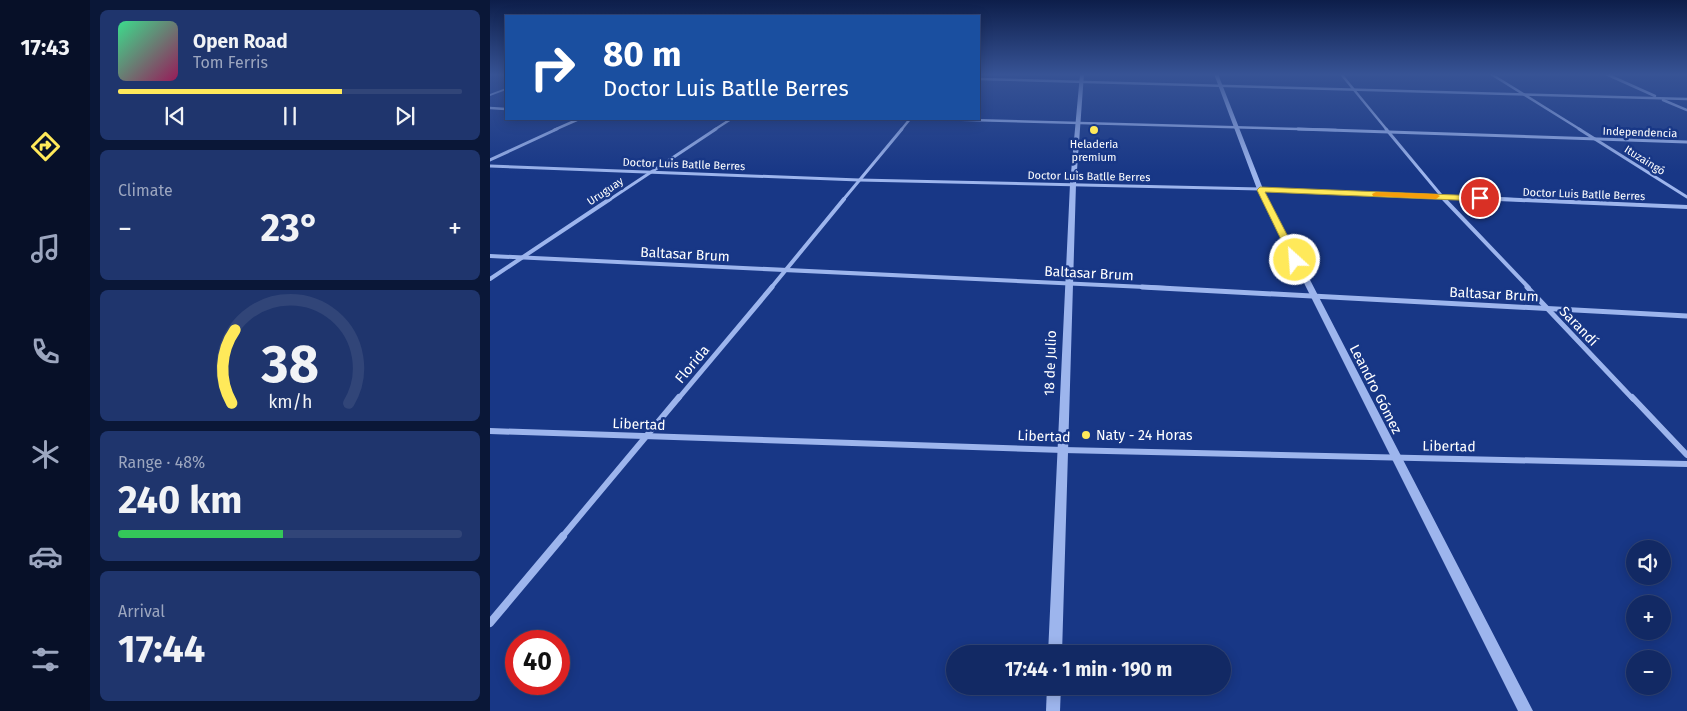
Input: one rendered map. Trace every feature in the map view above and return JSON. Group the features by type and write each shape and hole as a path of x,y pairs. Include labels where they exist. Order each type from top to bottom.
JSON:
{"street":[{"name":"18 de Julio","path":"1055,645 1072,184 1079,107"},
{"name":"Leandro Gómez","path":"1229,107 1260,190 1526,711"},
{"name":"Sarandí","path":"1367,107 1442,197 1687,454"},
{"name":"Ituzaingó","path":"1545,107 1687,196"},
{"path":"490,108 505,109"},
{"path":"490,160 577,120"},
{"name":"Uruguay","path":"490,278 729,120"},
{"name":"Florida","path":"490,623 909,120"},
{"name":"Independencia","path":"980,120 1687,142"},
{"name":"Doctor Luis Batlle Berres","path":"490,166 859,180 1260,190 1687,207"},
{"name":"Baltasar Brum","path":"490,256 1068,283 1687,316"},
{"name":"Libertad","path":"490,431 1063,450 1687,464"},
{"path":"1053,711 1054,695"}],"slow traffic":[{"path":"1376,194 1436,196"}],"place":[{"name":"Heladeria premium","path":"1094,130"},
{"name":"Naty - 24 Horas","path":"1086,435"}],"route":[{"path":"1295,260 1260,190 1480,198"}]}
